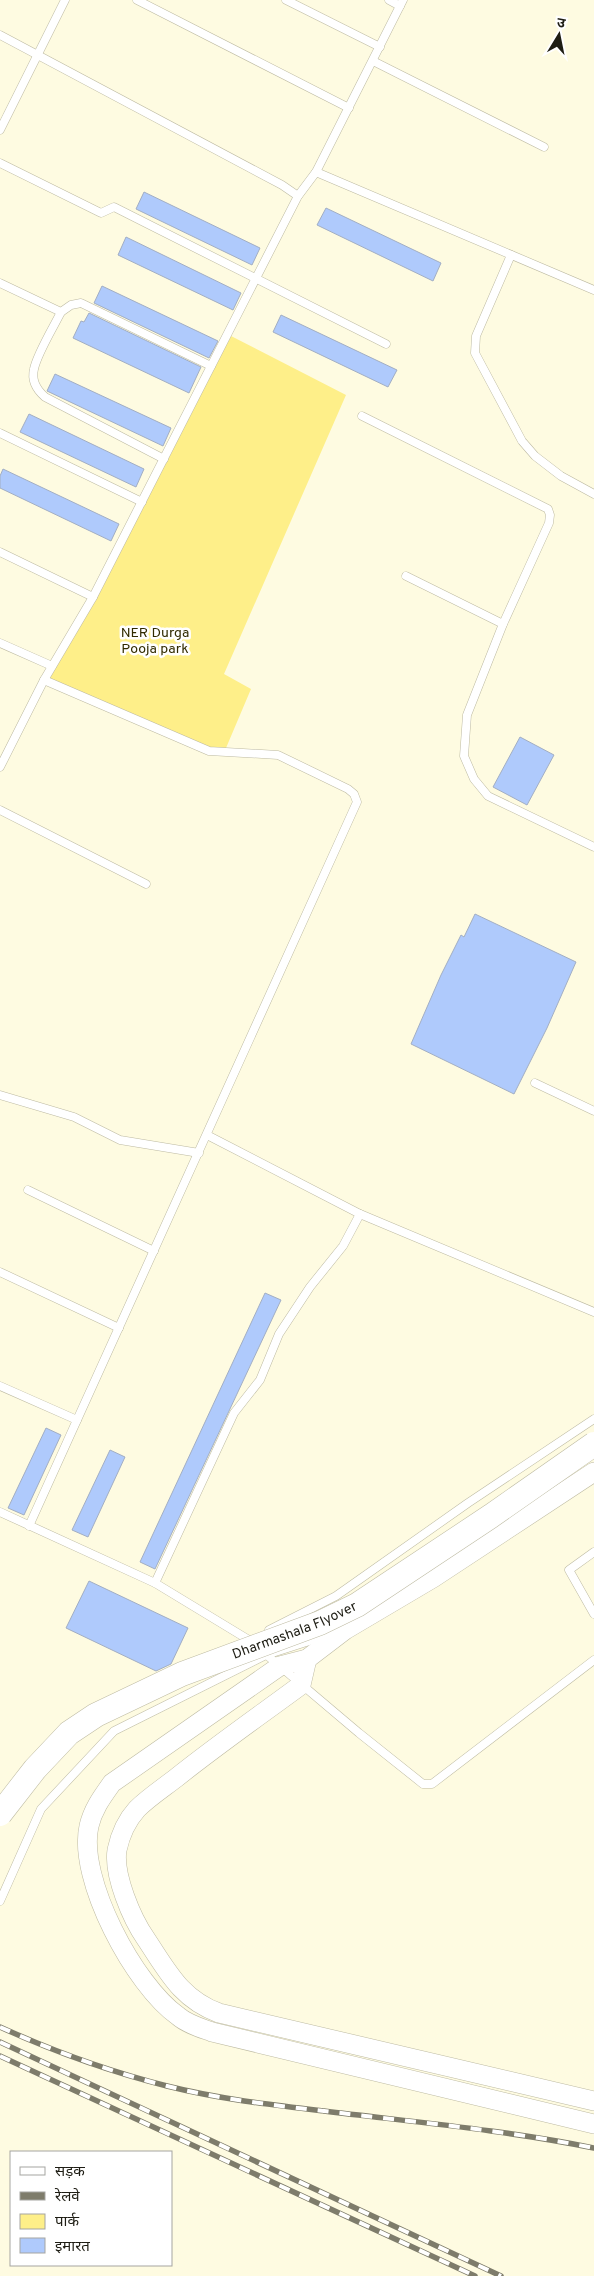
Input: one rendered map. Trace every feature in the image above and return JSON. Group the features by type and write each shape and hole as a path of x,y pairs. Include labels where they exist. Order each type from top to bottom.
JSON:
{"main road":[{"name":"Dharmashala Flyover","path":"0,1814 35,1769 69,1733 96,1715 182,1674 311,1626 357,1605 492,1516 594,1444"}],"street":[{"path":"594,1472 433,1578 344,1630 307,1659 273,1660 112,1783 97,1804 89,1828 88,1853 93,1876 113,1930 142,1980 161,2002 178,2017 212,2032 594,2124"},
{"path":"307,1659 301,1685 137,1809 125,1827 117,1851 119,1878 139,1929 167,1972 186,1996 204,2008 219,2014 594,2101"}],"lane":[{"path":"0,130 65,0"},
{"path":"137,0 350,108"},
{"path":"286,0 380,47"},
{"path":"0,767 44,680 93,597 298,196 316,172 350,108 402,3 389,0"},
{"path":"0,36 282,185 298,196"},
{"path":"373,61 544,147"},
{"path":"0,163 101,213 114,207 386,344"},
{"path":"316,172 594,290"},
{"path":"511,255 476,336 475,353 522,441 535,456 561,476 594,494"},
{"path":"0,283 61,312"},
{"path":"164,459 45,397 37,390 34,381 34,369 61,312 71,305 81,304 211,366"},
{"path":"362,416 548,509 550,515 549,523 502,624 467,715 464,756 474,779 488,796 594,847"},
{"path":"0,433 142,502"},
{"path":"0,552 93,597"},
{"path":"406,576 502,624"},
{"path":"0,643 52,666"},
{"path":"29,1526 357,802 354,794 278,755 209,751 44,680"},
{"path":"0,746 8,750"},
{"path":"0,810 146,884"},
{"path":"535,1083 594,1111"},
{"path":"0,1095 74,1117 120,1140 199,1154"},
{"path":"207,1135 360,1214 594,1312"},
{"path":"28,1190 154,1251"},
{"path":"155,1583 234,1413 260,1380 279,1334 310,1287 343,1246 360,1214"},
{"path":"0,1272 119,1328"},
{"path":"0,1386 77,1420"},
{"path":"250,1640 336,1596 468,1503 594,1419"},
{"path":"0,1512 155,1583 250,1640 301,1685 423,1784 432,1784 594,1660"},
{"path":"594,1552 569,1570 594,1614"},
{"path":"0,1901 41,1809 114,1731 344,1630"}],"green space":[{"name":"NER Durga Pooja park","path":"231,336 346,395 224,674 251,689 226,748 209,751 46,677 93,597"}],"building":[{"path":"144,192 260,248 252,265 136,209"},
{"path":"326,208 441,263 433,281 317,225"},
{"path":"126,237 241,293 233,310 118,255"},
{"path":"102,286 218,341 209,358 94,303"},
{"path":"89,313 201,367 189,393 73,338 81,321 84,322"},
{"path":"281,315 397,370 388,387 273,332"},
{"path":"55,374 171,428 163,446 47,391"},
{"path":"29,414 144,469 136,487 20,432"},
{"path":"3,469 119,524 111,541 0,488 0,476"},
{"path":"520,737 554,755 527,805 493,787"},
{"path":"475,914 576,962 547,1028 514,1094 411,1044 441,975 461,935 464,937"},
{"path":"265,1293 281,1300 155,1569 140,1562"},
{"path":"46,1428 61,1435 24,1515 8,1508"},
{"path":"110,1450 125,1457 88,1537 72,1530"},
{"path":"89,1581 188,1628 171,1664 156,1671 66,1628"}],"railway":[{"path":"0,2027 61,2053 104,2068 187,2091 265,2104 493,2131 594,2148"},
{"path":"0,2042 501,2276"},
{"path":"0,2056 475,2276"}]}
